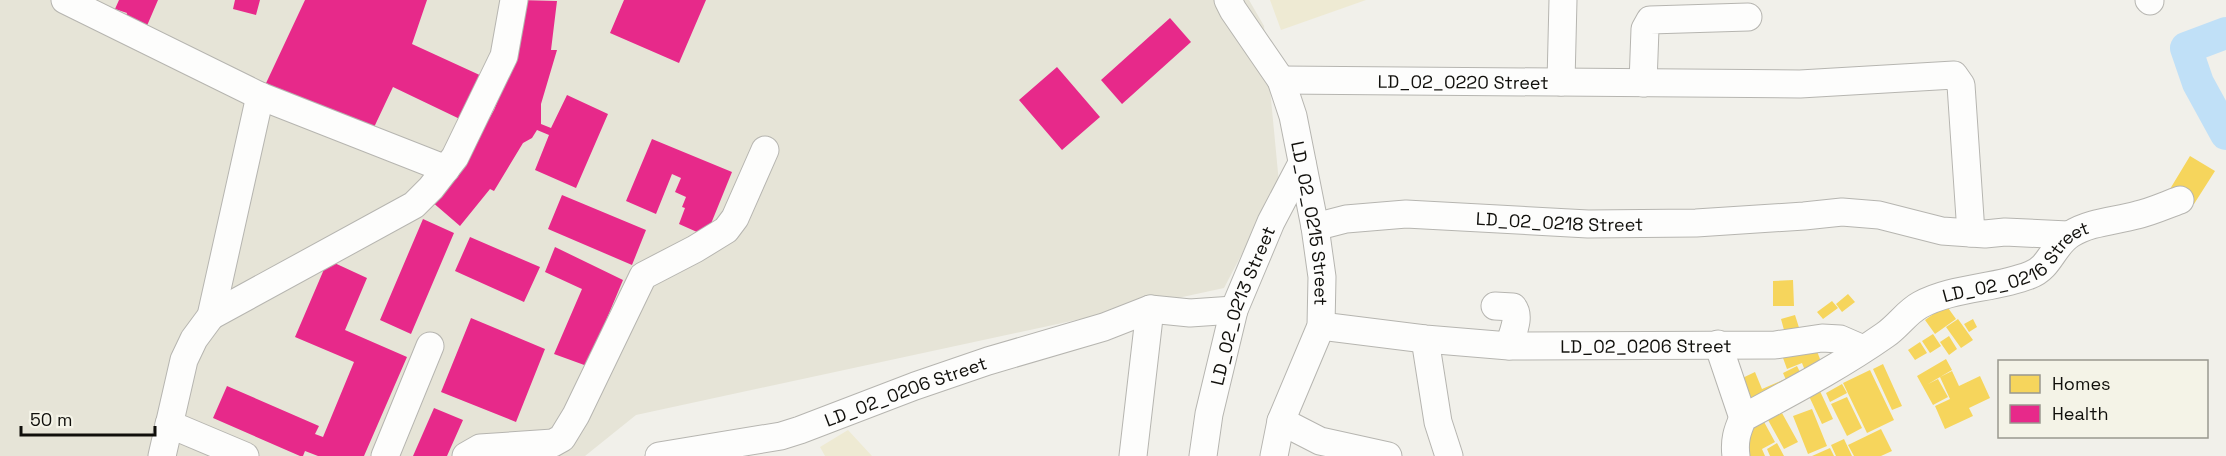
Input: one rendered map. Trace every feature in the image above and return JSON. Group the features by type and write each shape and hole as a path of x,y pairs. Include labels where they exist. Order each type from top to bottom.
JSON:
{"street":[{"path":"65,0 260,96 446,169"},
{"path":"211,316 414,205 431,188 455,157 504,56 514,0"},
{"name":"LD_02_0215 Street","path":"1228,0 1239,20 1281,80 1293,116 1315,227 1322,277 1321,326 1281,421 1274,456"},
{"path":"1561,82 1563,0"},
{"path":"1643,84 1645,29 1650,20 1748,16"},
{"name":"LD_02_0220 Street","path":"1281,80 1800,84 1950,75 1957,78 1961,85 1971,233"},
{"path":"162,456 184,360 194,339 211,316 260,96"},
{"path":"466,456 480,448 554,443 562,438 576,415 643,276 726,230 735,218 765,150"},
{"name":"LD_02_0213 Street","path":"1203,456 1209,414 1234,310 1271,222 1302,162"},
{"name":"LD_02_0216 Street","path":"1743,418 1820,376 1887,334 1918,306 1939,297 2015,281 2033,274 2046,266 2058,245 2068,235 2180,200"},
{"name":"LD_02_0218 Street","path":"1315,227 1346,219 1406,214 1588,224 1696,223 1842,212 1880,215 1942,231 2068,235"},
{"path":"1495,306 1513,307 1516,311 1517,317 1509,346"},
{"path":"1133,456 1150,309 1190,313 1234,310"},
{"name":"LD_02_0206 Street","path":"659,456 781,436 915,386 988,361 1104,327 1150,309"},
{"name":"LD_02_0206 Street","path":"1321,326 1425,339 1509,346 1775,345 1822,338 1840,339 1863,349"},
{"path":"1425,339 1438,422 1449,456"},
{"path":"1718,344 1743,418 1734,444 1736,456"},
{"path":"385,456 430,346"},
{"path":"1281,421 1320,441 1388,456"},
{"path":"169,424 245,456"}],"shaded area":[{"path":"0,0 1249,0 1264,26 1279,183 1224,288 636,415 585,456 0,456"},
{"path":"1270,0 1366,0 1281,30"},
{"path":"848,430 872,456 825,456 820,447"}],"building: Homes":[{"path":"2190,156 2215,171 2194,204 2170,189"},
{"path":"1793,280 1794,306 1773,306 1773,281"},
{"path":"1848,294 1855,302 1842,312 1836,304"},
{"path":"1832,301 1838,308 1823,319 1817,312"},
{"path":"1946,305 1956,319 1935,334 1925,320"},
{"path":"1795,315 1802,337 1787,341 1781,319"},
{"path":"1958,319 1973,340 1961,348 1946,327"},
{"path":"1973,319 1977,327 1969,332 1964,324"},
{"path":"1933,334 1941,346 1930,353 1922,341"},
{"path":"1949,336 1957,349 1949,355 1940,342"},
{"path":"1920,342 1927,353 1915,360 1908,350"},
{"path":"1815,346 1825,372 1808,378 1802,363 1787,369 1783,358"},
{"path":"1946,359 1952,370 1928,384 1938,379 1948,397 1933,405 1917,376"},
{"path":"1883,364 1902,406 1892,410 1873,369"},
{"path":"1797,366 1805,382 1790,389 1783,373"},
{"path":"1870,370 1894,420 1867,433 1843,383"},
{"path":"1952,371 1959,386 1980,376 1990,398 1969,408 1973,416 1945,429 1935,406 1950,399 1940,377"},
{"path":"1755,372 1762,389 1783,380 1788,391 1746,410 1734,382"},
{"path":"1842,384 1847,393 1830,402 1826,393"},
{"path":"1819,389 1833,419 1822,424 1808,394"},
{"path":"1847,397 1862,428 1847,436 1831,404"},
{"path":"1812,409 1827,446 1808,454 1793,416"},
{"path":"1782,413 1798,442 1784,449 1768,420"},
{"path":"1763,420 1775,442 1762,449 1765,456 1741,456 1739,432"},
{"path":"1881,429 1892,451 1881,456 1854,456 1848,445"},
{"path":"1844,439 1852,456 1836,456 1831,445"},
{"path":"1777,443 1784,456 1770,456 1767,449"},
{"path":"1830,448 1834,456 1812,456"}],"building: Health":[{"path":"119,0 158,0 146,28 125,19 127,13 115,9"},
{"path":"235,0 260,0 256,15 233,9"},
{"path":"305,0 427,0 412,44 484,77 464,121 393,87 368,140 260,96"},
{"path":"518,0 557,1 551,50 557,50 541,104 541,124 551,128 567,95 608,114 576,188 535,170 549,135 537,130 532,138 523,143 494,191 490,189 460,226 431,201 477,140 494,110 508,76"},
{"path":"624,0 706,0 679,63 610,33"},
{"path":"1170,18 1191,42 1122,104 1101,80"},
{"path":"1057,67 1100,117 1062,150 1019,100"},
{"path":"652,139 732,172 706,236 679,224 686,197 675,192 681,178 672,174 656,214 626,201"},
{"path":"562,195 646,230 632,265 548,229"},
{"path":"423,219 454,233 411,334 380,320"},
{"path":"470,237 540,267 524,302 455,271"},
{"path":"555,247 623,280 587,366 554,354 582,289 545,272"},
{"path":"328,260 367,278 345,330 407,357 364,456 318,456 305,451 303,456 300,456 213,418 227,386 319,426 315,434 323,437 354,362 295,337"},
{"path":"471,318 545,349 516,422 441,392"},
{"path":"434,408 463,420 447,456 413,456"}],"waterway":[{"path":"2226,33 2186,48 2198,83 2226,134"}]}
